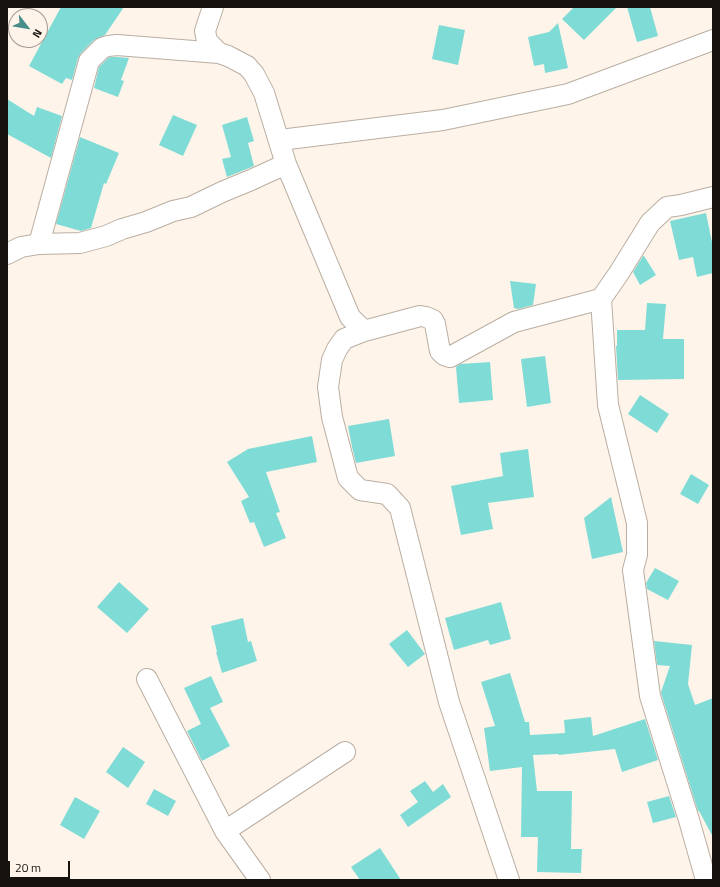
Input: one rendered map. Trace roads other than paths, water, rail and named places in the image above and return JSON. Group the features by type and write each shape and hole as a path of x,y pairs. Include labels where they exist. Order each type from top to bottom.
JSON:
{"street":[{"path":"213,7 205,31 207,41 219,54"},
{"path":"280,140 443,120 568,94 713,40"},
{"path":"39,244 89,61 102,48 117,45 228,56 246,66 254,74 264,93 280,140 286,164 350,317 364,330"},
{"path":"7,254 21,247 39,244 80,243 106,236 173,211 191,207 286,164"},
{"path":"706,880 689,820 650,696 633,570 637,555 637,524 608,405 601,299 650,223 667,207 713,197"},
{"path":"509,880 449,702 400,508 387,494 360,490 348,478 332,417 328,387 332,360 344,339 364,330 420,316 426,316 433,320 440,351 444,355 450,357 514,322 601,299"},
{"path":"148,680 225,831 260,880"},
{"path":"225,831 345,752"}]}
